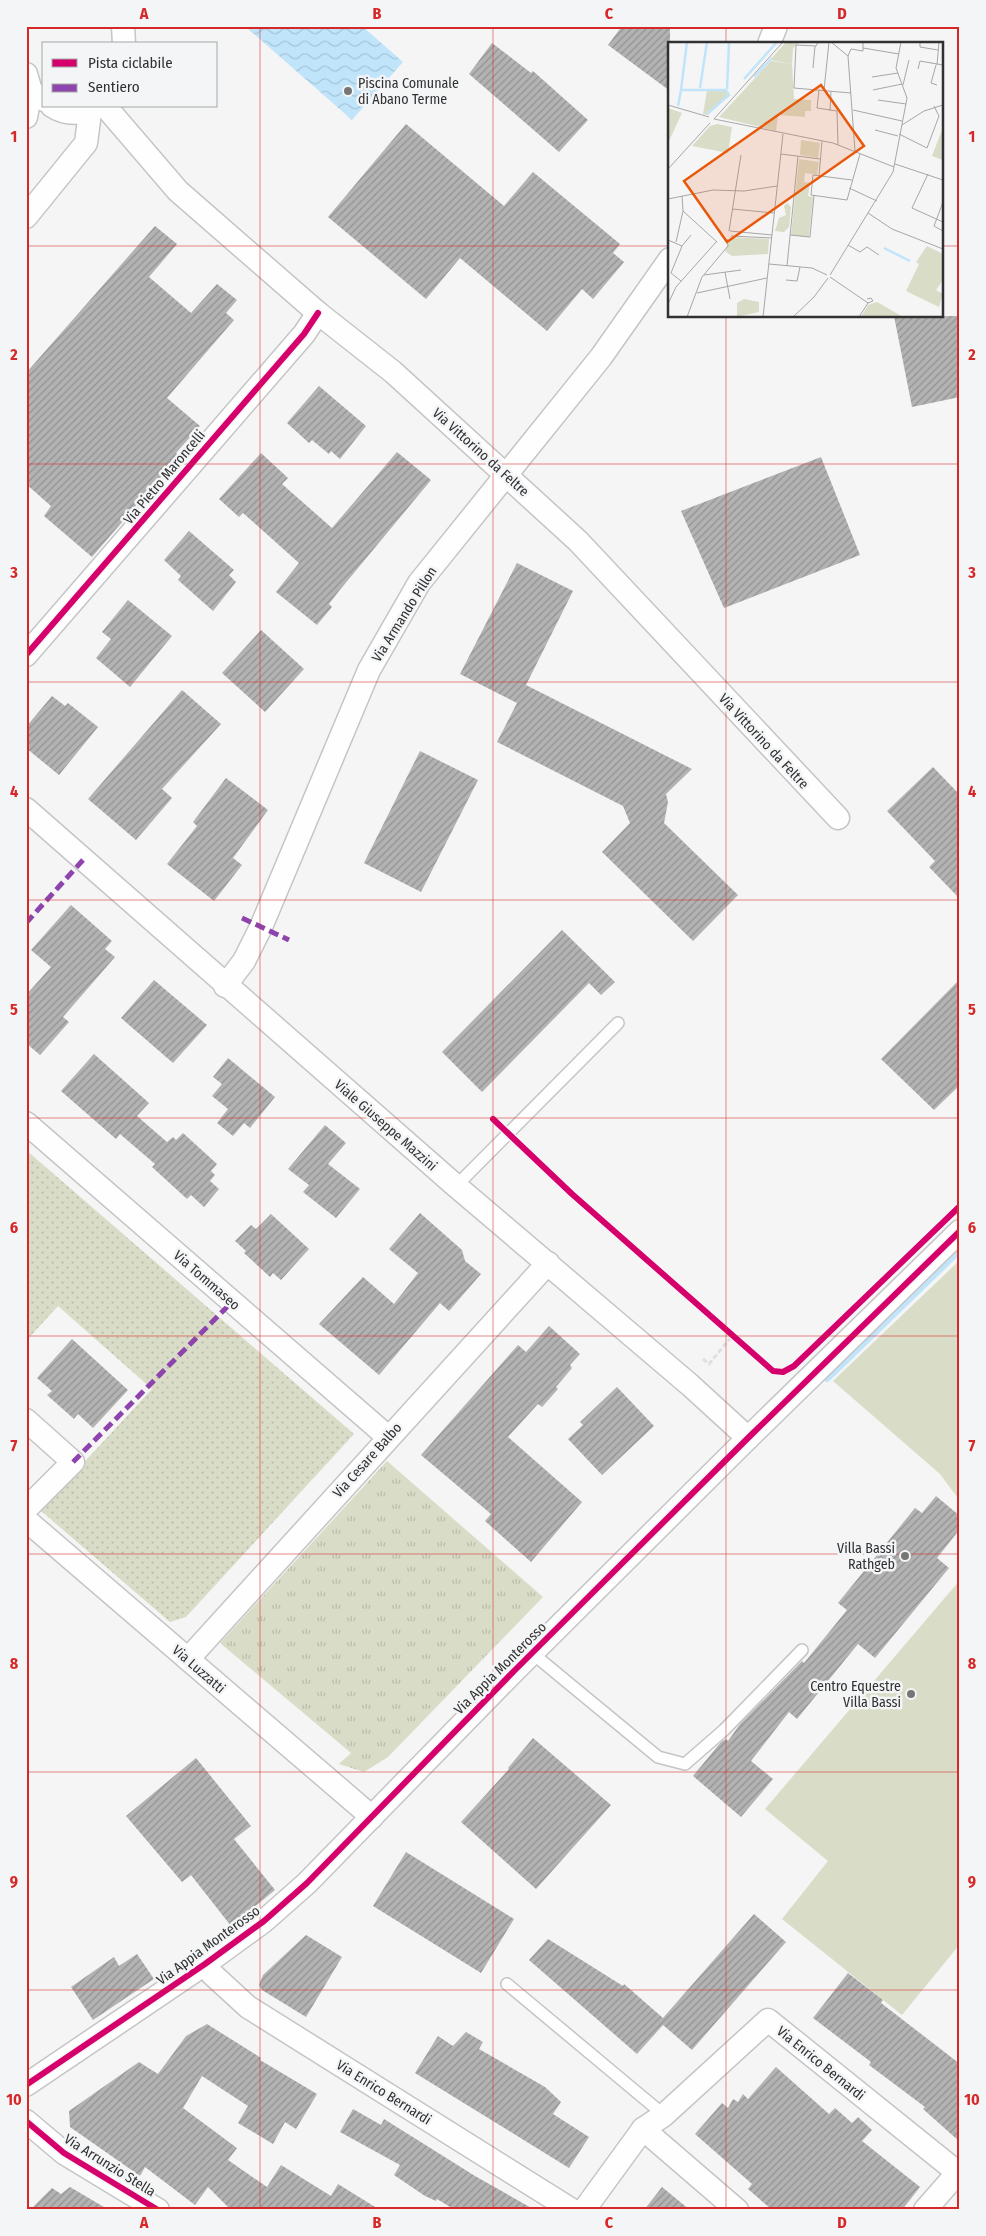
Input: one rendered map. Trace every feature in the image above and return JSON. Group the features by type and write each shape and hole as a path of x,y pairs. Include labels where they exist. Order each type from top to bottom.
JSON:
{"street":[{"path":"123,26 124,42"},
{"path":"769,42 776,26"},
{"path":"26,117 34,88"},
{"path":"26,216 86,143 98,108 59,111 55,108"},
{"name":"Via Vittorino da Feltre","path":"98,108 178,191 318,313 393,372 578,541 838,818"},
{"name":"Via Armando Pillon","path":"225,986 244,961 261,927 369,670 419,583 601,356 668,262"},
{"name":"Via Pietro Maroncelli","path":"26,656 304,334 318,313"},
{"name":"Viale Giuseppe Mazzini","path":"26,809 225,986 748,1438"},
{"name":"Via Tommaseo","path":"26,1123 388,1437"},
{"name":"Via Appia Monterosso","path":"26,2085 205,1964 264,1920 307,1883 372,1817 538,1658 748,1438 960,1231"},
{"name":"Via Cesare Balbo","path":"188,1659 388,1437 548,1264"},
{"path":"26,1420 72,1462 26,1509"},
{"name":"Via Luzzatti","path":"26,1520 372,1817"},
{"name":"Via Enrico Bernardi","path":"205,1964 212,1974 248,2007 572,2210"},
{"name":"Via Enrico Bernardi","path":"584,2210 643,2129 664,2115 768,2020 959,2171"},
{"name":"Via Arrunzio Stella","path":"26,2121 64,2152 158,2210"},
{"path":"643,2129 737,2210"},
{"path":"924,2210 959,2171"}],"lane":[{"path":"456,1186 618,1024"},
{"path":"538,1658 658,1757 685,1764 724,1730 802,1650"},
{"path":"507,1984 664,2115"}],"path":[{"path":"726,1329 739,1340"},
{"path":"703,1359 709,1364 733,1335"}],"green space":[{"path":"26,1150 354,1434 186,1617 170,1622 40,1510 152,1389 58,1306 26,1341"},
{"path":"960,1260 960,1501 940,1474 833,1381"},
{"path":"387,1461 543,1597 388,1757 364,1772 339,1764 351,1753 220,1643"},
{"name":"Centro Equestre Villa Bassi","path":"960,1580 960,1944 902,2015 782,1919 828,1861 765,1809"}],"water":[{"name":"Piscina Comunale di Abano Terme","path":"245,26 362,26 403,62 352,120"}],"building":[{"path":"622,26 670,26 668,90 608,45"},
{"path":"492,43 531,73 533,71 588,120 559,152 469,74"},
{"path":"406,124 504,206 533,172 620,244 613,253 624,262 593,299 582,289 547,331 460,258 426,299 328,217"},
{"path":"155,226 177,244 149,277 191,313 217,284 237,300 226,313 234,320 167,398 200,426 176,453 179,456 92,557 44,516 51,506 26,484 26,373"},
{"path":"944,316 960,316 960,397 912,407 894,318 944,318"},
{"path":"319,386 366,426 340,459 331,451 329,454 312,440 309,443 287,423"},
{"path":"397,452 431,480 339,591 329,604 332,607 317,625 276,592 299,563 243,513 239,517 219,499 261,453 288,478 282,484 332,528"},
{"path":"821,457 860,555 724,608 681,511"},
{"path":"189,531 234,570 229,575 236,582 213,611 178,580 181,576 164,560"},
{"path":"517,563 573,591 526,685 692,769 666,794 668,802 664,823 738,895 693,941 602,852 630,823 623,806 497,742 517,703 460,674"},
{"path":"128,600 172,636 130,687 96,658 111,639 102,632"},
{"path":"261,630 304,669 265,712 222,673"},
{"path":"182,690 221,724 162,789 172,798 136,840 88,799"},
{"path":"52,696 65,706 68,703 98,727 59,775 26,748 26,727"},
{"path":"420,751 478,780 421,892 364,863"},
{"path":"933,767 960,795 960,899 929,867 935,861 887,811"},
{"path":"226,778 268,810 233,858 242,865 214,901 167,864 197,826 193,822"},
{"path":"71,905 112,941 105,949 115,957 63,1017 69,1022 40,1055 26,1043 26,995 51,967 31,950"},
{"path":"562,930 615,982 601,995 589,983 482,1092 442,1052"},
{"path":"960,979 960,1085 934,1110 881,1059"},
{"path":"154,980 207,1025 173,1063 121,1018"},
{"path":"94,1054 149,1103 137,1116 167,1142 173,1137 176,1140 183,1133 217,1164 211,1171 215,1175 210,1181 219,1189 204,1207 191,1195 187,1199 152,1167 155,1164 120,1134 116,1139 61,1091"},
{"path":"228,1058 275,1097 250,1128 244,1123 233,1136 217,1123 228,1109 212,1096 222,1084 213,1077"},
{"path":"325,1125 346,1143 328,1164 360,1189 336,1218 303,1192 309,1185 288,1169"},
{"path":"420,1213 462,1250 465,1261 481,1274 449,1311 440,1303 379,1375 319,1324 363,1277 394,1304 418,1273 389,1249"},
{"path":"271,1214 309,1249 281,1280 273,1273 270,1277 244,1253 246,1251 235,1241 251,1225 256,1229"},
{"path":"549,1326 580,1354 570,1365 572,1368 556,1387 558,1389 542,1407 538,1404 508,1437 582,1502 531,1562 485,1521 491,1514 421,1455 518,1345 526,1352"},
{"path":"72,1339 128,1390 93,1428 78,1414 74,1419 47,1395 52,1391 37,1378"},
{"path":"617,1387 654,1426 602,1475 568,1439 583,1425 580,1422"},
{"path":"936,1496 960,1516 960,1529 937,1558 949,1568 875,1658 858,1644 797,1719 789,1712 751,1761 773,1779 741,1817 693,1776 721,1742 726,1739 728,1741 740,1724 802,1661 804,1663 847,1610 838,1603 915,1508 922,1513"},
{"path":"533,1738 611,1805 536,1889 461,1822 509,1769"},
{"path":"196,1758 251,1826 234,1839 275,1890 231,1926 191,1875 182,1882 126,1816"},
{"path":"406,1852 514,1919 481,1973 373,1906"},
{"path":"754,1914 786,1942 692,2050 663,2025 637,2054 529,1960 548,1939 623,1986 624,1984 663,2018"},
{"path":"306,1935 342,1957 306,2017 262,1990 259,1985 263,1975"},
{"path":"137,1954 154,1979 93,2020 71,1987 114,1957 119,1966"},
{"path":"848,1973 883,2000 881,2003 960,2064 960,2142 923,2109 925,2107 869,2065 871,2062 813,2018"},
{"path":"207,2024 261,2058 260,2060 317,2094 296,2129 285,2122 273,2144 238,2123 248,2106 202,2076 183,2108 237,2148 228,2160 267,2187 281,2165 331,2196 338,2184 380,2210 231,2210 208,2187 195,2205 145,2167 140,2176 70,2127 69,2111 139,2062 158,2074 186,2036"},
{"path":"466,2032 483,2042 479,2049 545,2087 561,2102 553,2114 589,2137 569,2168 415,2073 438,2036 453,2046"},
{"path":"776,2067 829,2114 835,2108 852,2123 858,2117 872,2130 862,2141 920,2187 902,2210 772,2210 748,2189 752,2184 695,2134 722,2103 728,2108 733,2099 738,2102 743,2094 748,2099"},
{"path":"353,2109 381,2125 384,2119 475,2176 535,2210 455,2210 437,2199 436,2201 425,2196 394,2175 400,2165 340,2132"},
{"path":"70,2187 109,2210 30,2210 52,2188 61,2194"},
{"path":"662,2187 690,2210 644,2210"}],"waterway":[{"path":"827,1378 960,1249"}],"marked path":[{"path":"26,923 83,860"},
{"path":"242,918 289,940"},
{"path":"73,1462 232,1302"}],"cycle path":[{"path":"26,655 304,334 318,313"},
{"path":"493,1119 572,1194 773,1371 783,1372 794,1366 960,1206"},
{"path":"26,2085 205,1964 264,1921 307,1883 514,1671 748,1438 960,1231"},
{"path":"26,2121 64,2153 158,2210"}],"place":[{"name":"Piscina Comunale di Abano Terme","path":"348,91"},
{"name":"Villa Bassi Rathgeb","path":"905,1556"},
{"name":"Centro Equestre Villa Bassi","path":"911,1694"}]}
